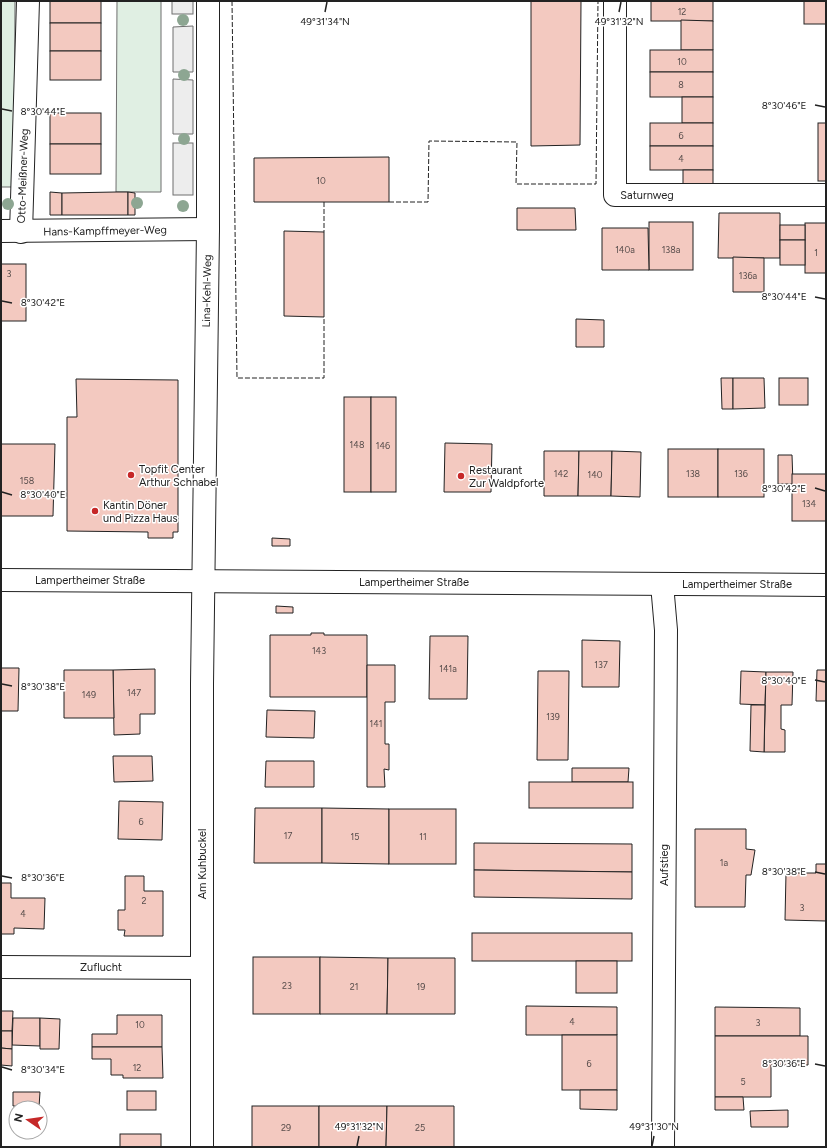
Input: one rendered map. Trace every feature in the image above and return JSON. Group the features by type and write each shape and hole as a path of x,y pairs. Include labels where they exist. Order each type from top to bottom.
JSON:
{"street":[{"name":"Otto-Meißner-Weg","path":"11,232 28,1"},
{"name":"Lina-Kehl-Weg","path":"203,580 208,229 208,1"},
{"name":"Saturnweg","path":"615,1 615,195 826,195"},
{"name":"Hans-Kampffmeyer-Weg","path":"11,232 208,229"},
{"name":"Lampertheimer Straße","path":"1,580 203,580 826,585"},
{"name":"Am Kuhbuckel","path":"202,1147 201,968 203,580"},
{"name":"Aufstieg","path":"662,584 666,630 663,1147"},
{"name":"Zuflucht","path":"1,967 201,968"}],"green space":[{"path":"1,1 15,1 14,187 1,187"},
{"path":"117,1 161,1 161,192 116,192"}],"shaded area":[{"path":"172,1 193,1 193,14 172,14"},
{"path":"193,26 193,72 173,72 173,27"},
{"path":"173,79 193,80 193,134 173,134"},
{"path":"173,143 193,143 193,195 173,195"}],"building":[{"path":"50,1 101,1 101,23 50,23"},
{"path":"531,1 581,1 580,145 531,146"},
{"path":"651,1 713,1 713,21 651,21"},
{"path":"804,1 826,1 826,24 804,24"},
{"path":"681,20 713,21 713,50 681,50"},
{"path":"50,23 101,23 101,51 50,51"},
{"path":"650,50 713,50 713,72 650,72"},
{"path":"50,51 101,51 101,80 50,80"},
{"path":"650,72 713,72 713,97 650,97"},
{"path":"682,97 713,97 713,123 682,123"},
{"path":"50,113 101,113 101,144 50,144"},
{"path":"650,123 713,123 713,146 650,146"},
{"path":"818,123 826,123 826,181 818,181"},
{"path":"50,144 101,144 101,174 50,174"},
{"path":"650,146 713,146 713,170 650,170"},
{"path":"389,157 389,202 254,202 254,158"},
{"path":"683,170 713,170 713,185 683,185"},
{"path":"50,192 62,193 62,215 50,215"},
{"path":"128,192 128,215 62,215 62,193"},
{"path":"128,192 135,193 135,215 128,215"},
{"path":"517,208 575,208 576,230 517,230"},
{"path":"719,213 780,213 780,258 718,258"},
{"path":"649,222 693,222 693,270 649,270"},
{"path":"805,223 826,223 826,273 805,273"},
{"path":"780,225 805,225 805,240 780,240"},
{"path":"602,228 648,228 649,270 602,270"},
{"path":"284,231 324,232 324,317 284,316"},
{"path":"780,240 805,240 805,265 780,265"},
{"path":"733,257 764,258 764,292 733,292"},
{"path":"1,264 26,264 26,321 1,321"},
{"path":"576,319 604,320 604,347 576,347"},
{"path":"721,378 733,378 733,409 722,409"},
{"path":"733,378 764,378 765,408 733,409"},
{"path":"779,378 808,378 808,405 779,405"},
{"path":"76,379 178,380 178,532 173,532 173,538 148,538 148,532 67,531 67,417 77,417"},
{"path":"344,397 371,397 371,492 344,492"},
{"path":"371,397 396,397 396,492 371,492"},
{"path":"445,443 492,444 491,492 444,492"},
{"path":"1,444 55,444 53,516 1,516"},
{"path":"668,449 718,449 718,497 668,497"},
{"path":"718,449 764,449 764,497 718,497"},
{"path":"544,451 579,451 578,496 544,496"},
{"path":"579,451 612,451 611,496 578,496"},
{"path":"612,451 641,452 640,497 611,496"},
{"path":"778,455 792,455 793,484 778,484"},
{"path":"792,474 826,474 826,521 792,521"},
{"path":"272,538 290,539 290,546 272,546"},
{"path":"276,606 293,607 293,613 276,613"},
{"path":"311,633 324,633 324,635 367,635 367,697 270,697 270,635 311,635"},
{"path":"430,636 468,636 467,699 429,699"},
{"path":"582,640 620,641 619,687 582,687"},
{"path":"367,665 395,665 395,702 385,702 385,744 389,744 389,770 384,769 385,787 367,787"},
{"path":"1,668 19,668 18,711 1,711"},
{"path":"155,669 155,714 140,714 140,734 114,735 113,670"},
{"path":"64,670 113,670 114,718 64,718"},
{"path":"817,670 826,670 826,701 816,701"},
{"path":"538,671 569,671 568,760 537,760"},
{"path":"741,671 766,672 765,705 740,704"},
{"path":"766,672 793,672 792,705 781,705 781,729 785,730 785,752 764,752"},
{"path":"751,705 765,705 764,752 750,751"},
{"path":"267,710 315,711 314,738 266,737"},
{"path":"113,756 152,756 153,781 114,782"},
{"path":"266,761 314,761 314,787 265,787"},
{"path":"572,768 629,768 628,782 572,782"},
{"path":"529,782 633,782 633,808 529,808"},
{"path":"119,801 163,802 162,840 118,839"},
{"path":"255,808 322,808 322,863 254,863"},
{"path":"322,808 389,809 389,864 322,863"},
{"path":"389,809 456,809 456,864 389,864"},
{"path":"695,829 746,829 746,849 755,850 751,875 746,875 745,907 695,907"},
{"path":"474,843 632,844 632,872 474,870"},
{"path":"816,864 826,864 826,921 785,920 786,873 816,873"},
{"path":"474,870 632,872 632,899 474,897"},
{"path":"125,876 144,876 144,891 163,891 163,936 124,936 125,930 118,930 118,910 125,910"},
{"path":"1,883 11,883 11,898 45,898 44,929 14,928 14,934 1,934"},
{"path":"472,933 632,933 632,961 472,961"},
{"path":"253,957 320,957 320,1014 253,1014"},
{"path":"320,957 388,958 387,1014 320,1014"},
{"path":"388,958 455,958 455,1014 387,1014"},
{"path":"576,961 617,961 617,993 576,993"},
{"path":"526,1006 617,1007 617,1035 526,1035"},
{"path":"715,1007 800,1008 800,1036 715,1036"},
{"path":"1,1011 13,1011 12,1031 1,1031"},
{"path":"117,1015 162,1015 162,1047 92,1047 92,1034 117,1034"},
{"path":"13,1018 40,1018 40,1046 12,1045"},
{"path":"40,1018 60,1019 59,1049 40,1049"},
{"path":"1,1031 12,1031 12,1049 1,1048"},
{"path":"562,1035 617,1035 617,1090 562,1090"},
{"path":"715,1036 808,1036 808,1065 771,1065 771,1097 715,1097"},
{"path":"92,1047 162,1047 163,1078 123,1078 123,1075 111,1075 111,1059 92,1059"},
{"path":"1,1048 12,1049 12,1066 1,1065"},
{"path":"580,1090 617,1090 617,1110 580,1109"},
{"path":"127,1091 156,1091 156,1110 127,1110"},
{"path":"13,1092 40,1092 39,1100 13,1100"},
{"path":"715,1097 743,1097 744,1110 715,1110"},
{"path":"252,1106 319,1106 319,1147 252,1147"},
{"path":"319,1106 387,1106 386,1147 319,1147"},
{"path":"387,1106 454,1106 454,1147 386,1147"},
{"path":"788,1110 788,1127 751,1127 750,1111"},
{"path":"120,1134 161,1134 161,1147 120,1147"}],"fence":[{"path":"232,1 237,378 324,378 324,317"},
{"path":"389,202 428,202 429,141 517,142 516,184 596,184 598,1"},
{"path":"324,202 324,232"}],"place":[{"name":"Topfit Center Arthur Schnabel","path":"131,475"},
{"name":"Restaurant Zur Waldpforte","path":"461,476"},
{"name":"Kantin Döner und Pizza Haus","path":"95,511"}]}
